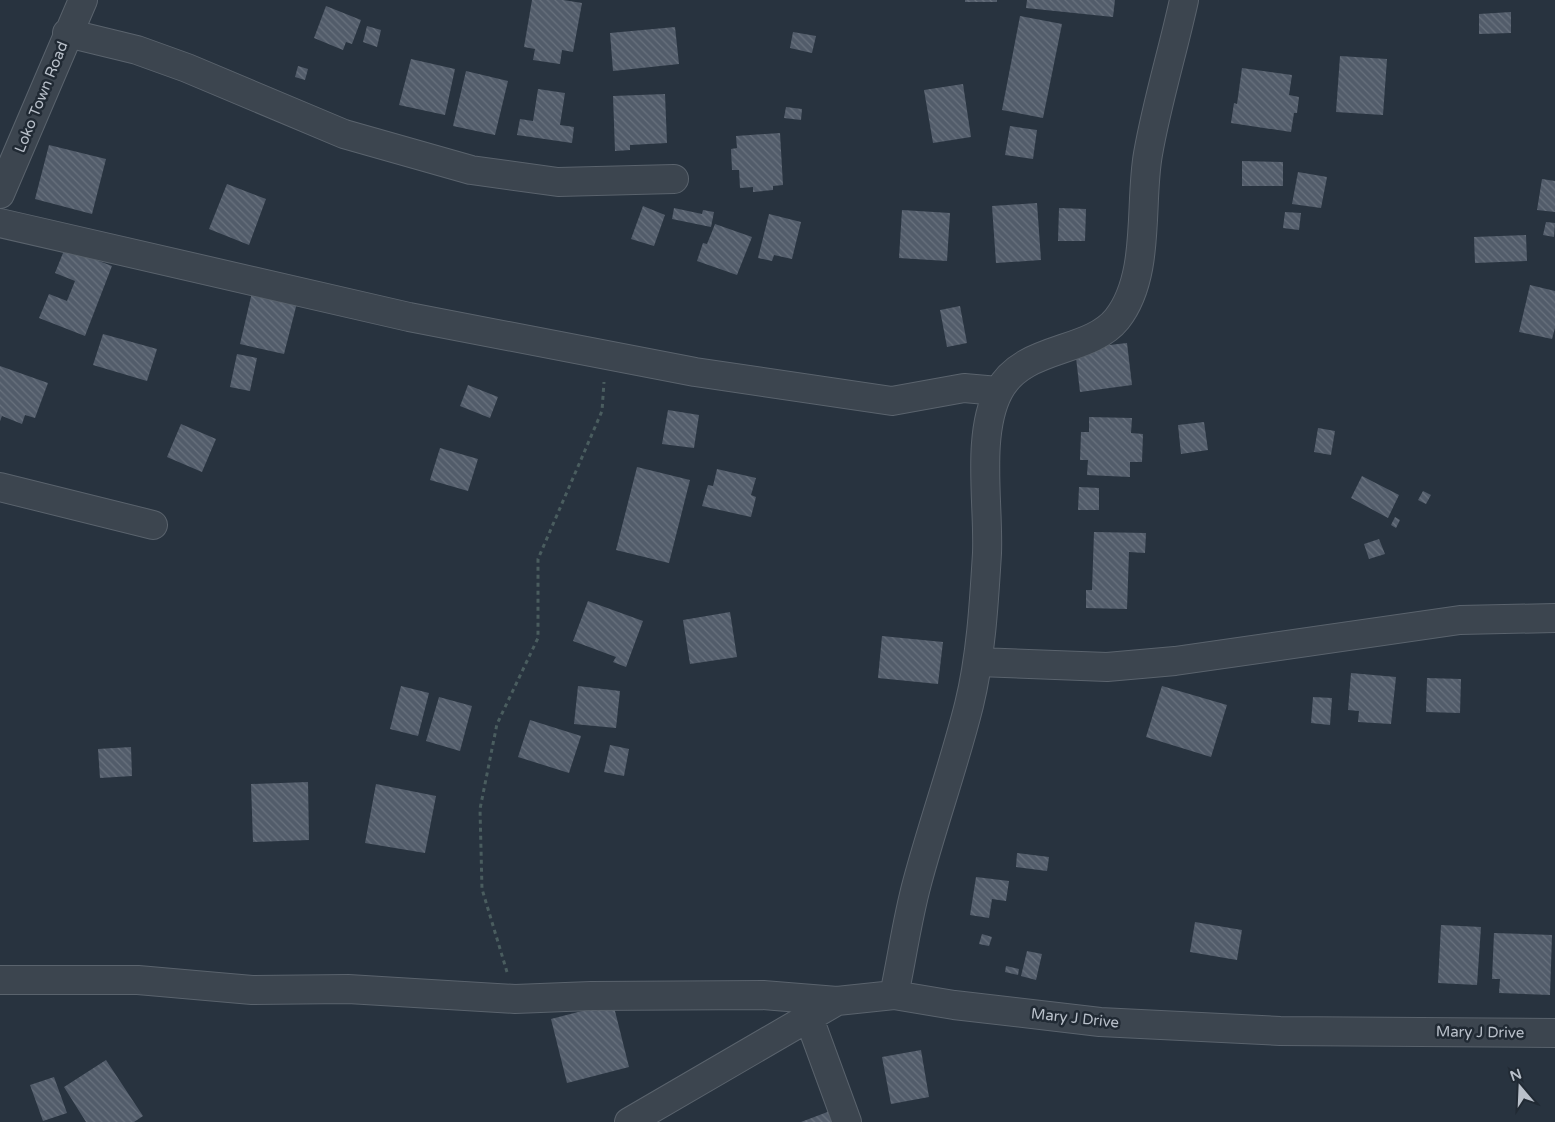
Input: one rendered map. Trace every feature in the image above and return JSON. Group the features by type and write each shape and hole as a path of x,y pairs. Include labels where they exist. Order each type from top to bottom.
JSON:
{"street":[{"name":"Loko Town Road","path":"0,194 82,0"},
{"path":"894,995 917,884 947,789 978,662 987,552 985,454 990,419 998,391 1014,370 1034,359 1104,330 1116,320 1124,308 1136,275 1145,221 1147,156 1184,0"},
{"path":"67,33 138,50 187,68 344,134 470,170 558,182 674,179"},
{"path":"0,223 409,317 694,372 876,400 906,400 964,388 998,391"},
{"path":"0,487 152,525"},
{"path":"978,662 1107,667 1175,661 1460,620 1555,618"},
{"path":"0,980 138,980 252,990 348,989 515,999 591,996 763,995 837,1001"},
{"name":"Mary J Drive","path":"629,1122 837,1001 894,995 954,1005 1100,1022 1280,1031 1555,1033"},
{"path":"809,1018 847,1122"}],"path":[{"path":"515,999 482,889 480,809 497,724 538,638 538,559 602,411 606,354"}],"building":[{"path":"532,0 563,0 582,3 573,52 562,50 560,64 533,60 535,49 524,47"},
{"path":"965,0 997,0 997,2 965,2"},
{"path":"1027,0 1115,0 1113,17 1026,8"},
{"path":"326,6 361,20 352,44 346,42 343,50 314,38"},
{"path":"1511,12 1511,33 1479,34 1479,14"},
{"path":"1020,16 1062,24 1043,118 1002,110"},
{"path":"367,26 381,30 377,47 363,42"},
{"path":"675,27 679,64 613,71 610,33"},
{"path":"793,32 816,36 812,53 790,48"},
{"path":"1340,56 1387,59 1383,115 1336,112"},
{"path":"411,59 455,69 445,115 399,105"},
{"path":"298,66 308,69 305,80 295,77"},
{"path":"1242,68 1292,75 1289,95 1299,97 1297,113 1294,113 1291,132 1231,123 1234,103 1237,104"},
{"path":"466,71 508,81 495,135 453,126"},
{"path":"963,84 971,137 933,143 924,90"},
{"path":"538,89 565,93 560,125 574,127 572,143 517,135 520,119 533,121"},
{"path":"665,94 667,143 630,145 630,150 615,151 613,96"},
{"path":"786,107 802,109 801,120 784,118"},
{"path":"1010,126 1037,130 1033,159 1005,155"},
{"path":"780,133 783,185 773,186 773,190 753,192 753,187 740,188 739,170 732,170 731,149 737,148 736,136"},
{"path":"49,145 106,159 92,214 35,199"},
{"path":"1242,161 1283,162 1283,186 1242,186"},
{"path":"1298,172 1327,177 1321,208 1292,204"},
{"path":"1542,179 1555,181 1555,212 1537,210"},
{"path":"227,184 266,199 249,245 209,229"},
{"path":"1037,203 1041,260 996,263 992,206"},
{"path":"643,206 665,215 654,246 631,239"},
{"path":"674,208 702,214 703,210 714,212 711,227 672,219"},
{"path":"1059,208 1086,209 1085,241 1058,241"},
{"path":"902,210 950,213 947,261 899,258"},
{"path":"1285,212 1301,213 1299,230 1283,228"},
{"path":"769,214 801,222 792,259 774,255 772,261 758,258"},
{"path":"1546,222 1555,223 1554,237 1543,235"},
{"path":"715,224 752,237 737,275 697,261 703,243 707,244"},
{"path":"1526,235 1527,261 1475,263 1474,237"},
{"path":"65,248 112,266 85,336 39,318 49,294 67,301 75,281 55,273"},
{"path":"1530,285 1555,291 1555,328 1552,339 1519,332"},
{"path":"253,288 298,299 284,354 240,344"},
{"path":"960,306 967,343 947,347 940,310"},
{"path":"103,334 157,349 147,381 93,365"},
{"path":"1127,343 1132,385 1080,392 1075,349"},
{"path":"237,354 257,358 250,391 230,387"},
{"path":"0,366 48,383 35,418 25,415 22,424 2,416 0,421"},
{"path":"468,385 498,397 490,418 460,406"},
{"path":"668,410 699,415 694,448 662,444"},
{"path":"1089,417 1132,418 1131,433 1143,434 1142,462 1130,462 1130,477 1087,475 1088,460 1080,460 1081,432 1089,432"},
{"path":"1204,422 1208,450 1181,454 1178,425"},
{"path":"181,424 216,439 202,472 167,457"},
{"path":"1318,428 1335,431 1331,455 1314,452"},
{"path":"440,448 478,459 468,491 430,480"},
{"path":"637,467 690,480 669,563 616,550"},
{"path":"717,469 756,478 751,495 756,497 751,517 702,506 708,485 713,486"},
{"path":"1362,476 1399,495 1388,518 1351,498"},
{"path":"1079,487 1099,488 1099,510 1078,510"},
{"path":"1423,491 1431,495 1426,504 1418,500"},
{"path":"1395,517 1400,520 1396,528 1391,525"},
{"path":"1094,532 1146,533 1145,553 1129,552 1127,609 1086,608 1086,590 1092,590"},
{"path":"1379,539 1385,554 1369,559 1364,544"},
{"path":"588,601 643,621 626,667 613,662 616,657 573,641"},
{"path":"730,612 737,657 690,664 683,620"},
{"path":"882,636 943,642 938,684 878,678"},
{"path":"1351,673 1396,677 1391,724 1358,722 1359,711 1348,710"},
{"path":"1427,678 1461,679 1460,713 1426,712"},
{"path":"401,686 429,693 418,736 390,729"},
{"path":"578,686 620,691 616,728 574,724"},
{"path":"1162,686 1227,705 1211,757 1146,737"},
{"path":"439,697 472,706 460,751 426,741"},
{"path":"1313,697 1332,698 1330,725 1311,723"},
{"path":"530,720 581,736 569,773 518,757"},
{"path":"610,745 629,749 624,776 604,772"},
{"path":"131,747 132,776 100,778 98,749"},
{"path":"308,782 309,840 253,842 251,784"},
{"path":"376,784 436,796 425,853 365,843"},
{"path":"1017,853 1049,857 1047,871 1016,867"},
{"path":"976,877 1009,881 1006,901 992,899 989,918 970,915"},
{"path":"1195,922 1242,930 1237,960 1190,952"},
{"path":"1441,925 1481,927 1477,985 1438,983"},
{"path":"1494,933 1552,935 1550,995 1499,993 1500,979 1492,979"},
{"path":"982,934 992,937 989,946 979,944"},
{"path":"1027,951 1042,954 1036,980 1021,976"},
{"path":"1006,966 1019,969 1018,975 1005,972"},
{"path":"613,1003 629,1067 567,1083 551,1019"},
{"path":"921,1050 929,1097 891,1104 882,1057"},
{"path":"106,1060 143,1116 134,1122 86,1122 64,1087"},
{"path":"54,1077 67,1113 43,1121 30,1085"},
{"path":"838,1108 843,1122 801,1122"}]}
